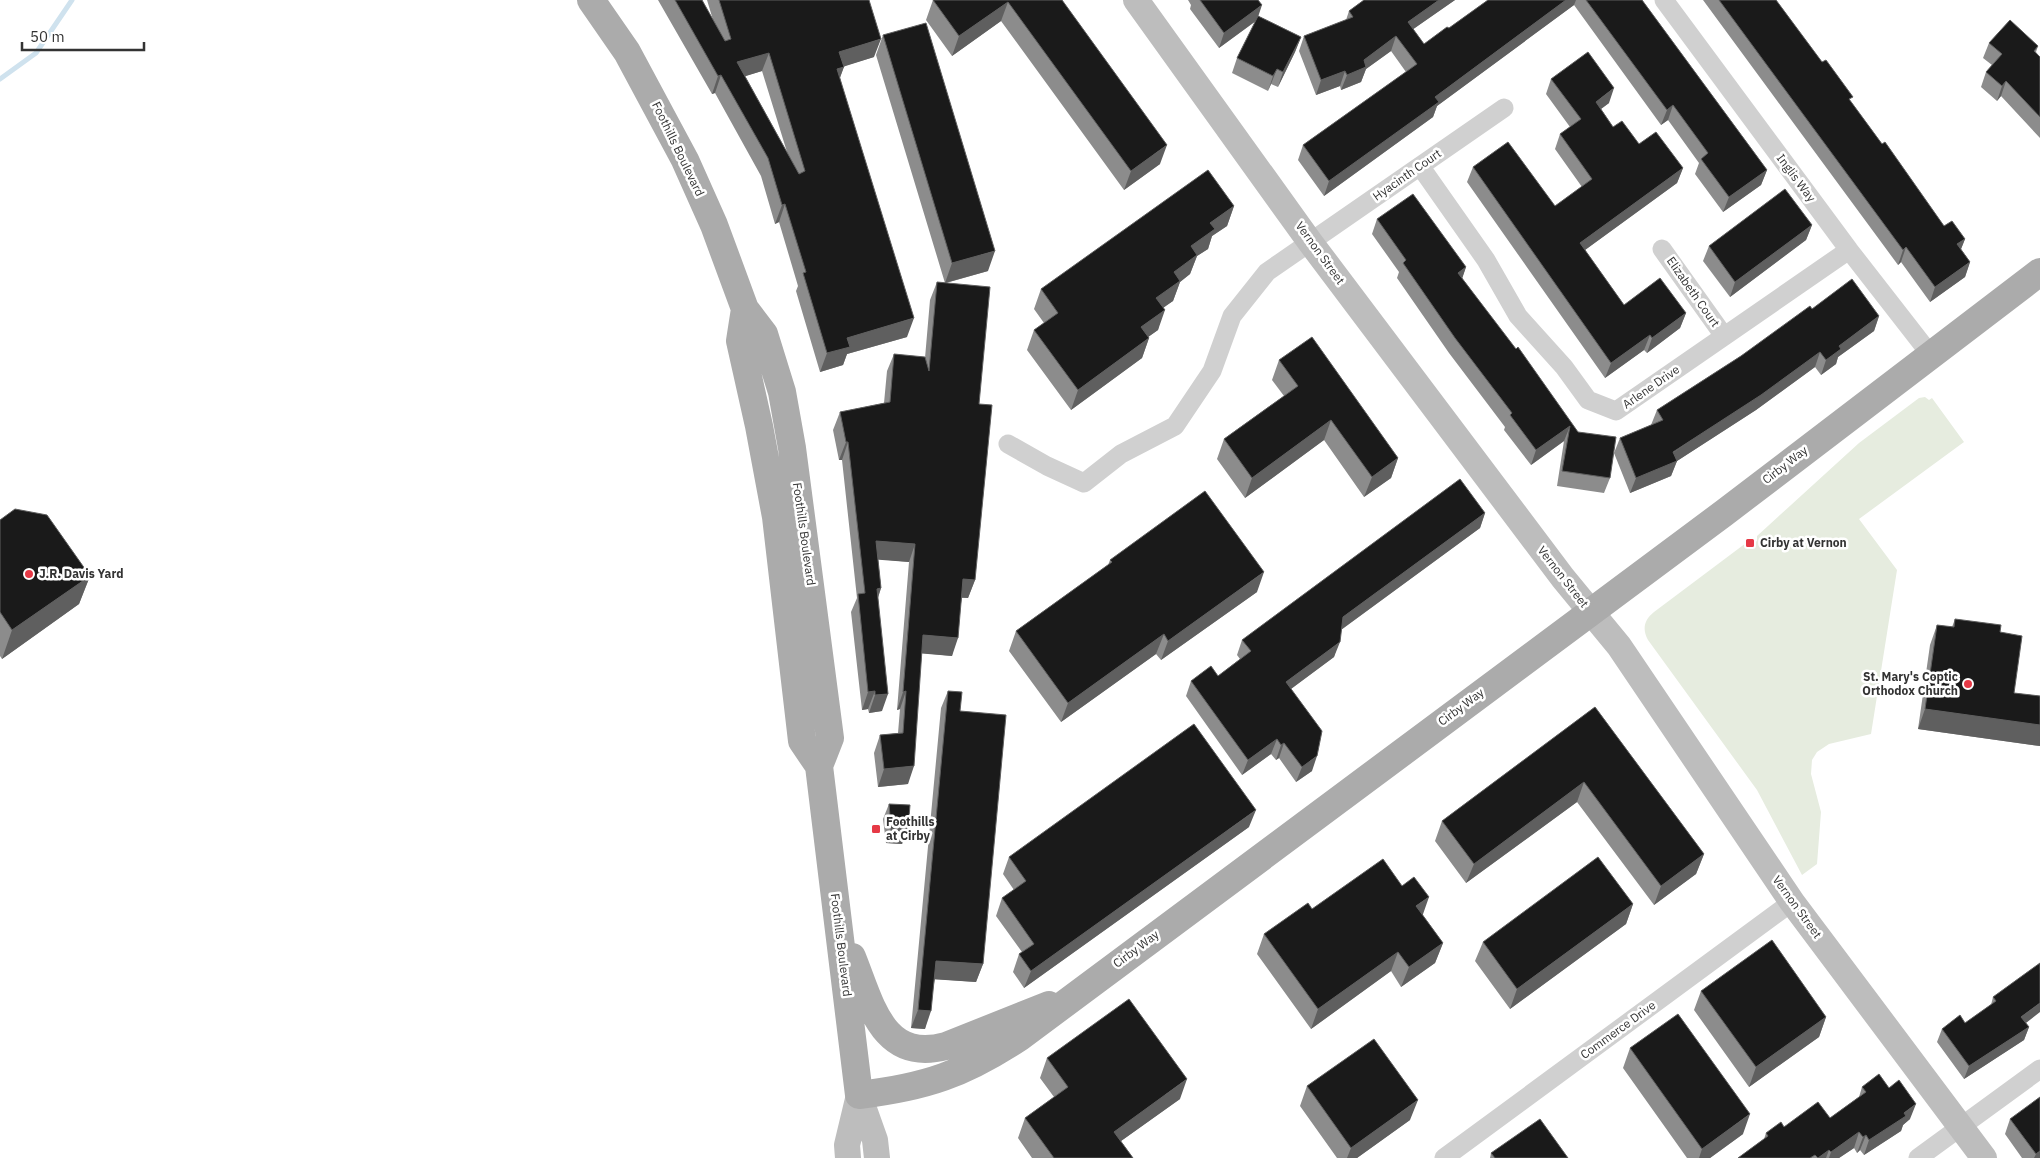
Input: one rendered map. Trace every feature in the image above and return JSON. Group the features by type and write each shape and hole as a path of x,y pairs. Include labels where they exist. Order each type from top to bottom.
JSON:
{"main road":[{"name":"Foothills Boulevard","path":"591,0 627,52 686,160 714,224 745,309 740,341 759,426 776,517 802,741 819,766 859,1095"},
{"name":"Vernon Street","path":"1136,0 1310,242 1590,611 1619,646 1792,902 1984,1158"},
{"name":"Cirby Way","path":"859,1095 910,1088 950,1076 975,1066 1027,1033 2040,272"},
{"path":"837,921 876,1016 889,1034 901,1044 912,1049 933,1050 946,1046 1082,991"},
{"path":"848,1158 847,1145 859,1095"},
{"path":"859,1095 875,1140 877,1158"}],"street":[{"name":"Inglis Way","path":"1664,0 1849,250 1930,354"},
{"name":"Hyacinth Court","path":"1008,444 1047,466 1084,483 1121,454 1175,426 1212,371 1232,316 1267,272 1504,108"},
{"name":"Arlene Drive","path":"1420,166 1486,260 1518,316 1564,368 1588,400 1616,411 1849,250"},
{"name":"Elizabeth Court","path":"1662,249 1724,336"},
{"name":"Commerce Drive","path":"1444,1158 1792,902"},
{"path":"1918,1158 2040,1069"}],"shaded area":[{"path":"1925,397 1929,400 1932,398 1964,442 1859,519 1897,570 1871,734 1829,744 1817,752 1812,760 1811,774 1821,812 1817,864 1802,875 1757,790 1648,640 1645,625 1648,618 1654,612 1746,543 1749,547 1757,541 1757,536 1859,443 1919,398"}],"building":[{"path":"675,0 702,0 725,41 731,39 719,0 869,0 881,39 839,52 844,67 837,69 914,318 847,338 850,347 827,353 803,273 806,272 785,204 782,205 768,158 721,75 718,76","holes":["769,53 805,171 799,174 737,62"]},
{"path":"933,0 1062,0 1167,145 1131,171 1008,2 959,36"},
{"path":"1200,0 1258,0 1262,5 1224,33"},
{"path":"1364,0 1439,0 1408,22 1424,44 1488,0 1566,0 1435,97 1439,102 1329,181 1303,145 1417,64 1396,36 1364,60 1366,67 1347,75 1345,71 1321,80 1304,36 1353,17 1349,11"},
{"path":"1586,0 1642,0 1767,170 1729,197 1701,159 1708,153 1673,105 1667,110"},
{"path":"1719,0 1776,0 1822,62 1826,60 1853,97 1849,99 1882,144 1885,142 1944,226 1952,221 1965,239 1957,244 1970,262 1935,287 1906,247 1903,250"},
{"path":"1258,16 1301,37 1283,72 1277,69 1273,76 1237,58"},
{"path":"2010,20 2038,46 2034,51 2040,57 2040,117 2006,81 2002,86 1986,72 2002,54 1989,43"},
{"path":"926,23 995,251 952,263 883,35"},
{"path":"1588,52 1614,88 1596,102 1613,127 1622,121 1639,144 1656,132 1683,168 1580,243 1624,305 1660,278 1686,313 1652,338 1650,335 1611,363 1473,167 1508,142 1555,206 1592,179 1560,134 1581,119 1551,79"},
{"path":"1208,170 1234,206 1210,223 1215,229 1191,246 1197,255 1174,272 1180,281 1156,298 1165,310 1141,327 1149,338 1078,390 1034,330 1058,313 1041,289"},
{"path":"1785,189 1812,225 1735,282 1709,246"},
{"path":"1413,194 1466,267 1458,273 1516,349 1518,347 1578,432 1616,437 1610,478 1562,471 1570,426 1536,450 1510,415 1512,413 1455,338 1403,263 1406,260 1377,219"},
{"path":"1852,279 1879,316 1839,346 1841,349 1826,360 1820,352 1761,395 1673,452 1677,461 1636,478 1620,438 1663,420 1657,410 1741,356 1810,306 1812,309"},
{"path":"937,282 990,287 979,404 992,405 975,580 963,579 958,638 923,635 914,766 884,769 880,735 903,733 906,691 903,692 915,544 876,541 881,588 877,589 888,694 875,695 875,691 868,692 858,594 865,593 848,442 846,442 840,412 890,402 894,354 925,357 929,371"},
{"path":"1312,337 1398,458 1372,477 1331,420 1252,478 1224,439 1298,386 1279,360"},
{"path":"1460,479 1485,513 1343,617 1340,642 1286,682 1322,731 1317,756 1302,767 1284,743 1281,745 1277,739 1248,760 1191,681 1211,666 1218,676 1251,651 1242,640"},
{"path":"1205,491 1264,572 1168,641 1164,634 1068,703 1016,631 1112,562 1110,560"},
{"path":"15,509 47,515 90,576 12,630 0,612 0,520"},
{"name":"St. Mary's Coptic Orthodox Church","path":"1955,619 2001,625 2000,632 2022,636 2014,693 2040,696 2040,725 1925,709 1937,625 1954,627"},
{"path":"948,691 962,692 960,711 1006,715 983,964 936,961 931,1011 918,1010"},
{"path":"1595,707 1704,854 1661,886 1584,782 1474,864 1442,821"},
{"path":"1194,724 1256,810 1031,971 1019,954 1034,944 1002,898 1026,881 1009,857"},
{"path":"889,804 910,805 908,829 891,828"},
{"path":"1598,857 1633,904 1517,989 1483,942"},
{"path":"1383,859 1402,886 1414,877 1429,897 1416,906 1443,943 1409,967 1398,952 1318,1009 1264,934 1308,903 1312,909"},
{"path":"1772,940 1826,1017 1756,1067 1701,991"},
{"path":"2040,963 2040,1003 2021,1017 2029,1027 1969,1066 1942,1029 1960,1015 1965,1023 1996,1001 1993,997"},
{"path":"1129,999 1187,1079 1114,1132 1133,1158 1054,1158 1025,1118 1068,1087 1047,1058"},
{"path":"1678,1014 1750,1114 1702,1149 1630,1048"},
{"path":"1374,1039 1418,1100 1351,1148 1307,1086"},
{"path":"1879,1074 1889,1088 1899,1080 1916,1104 1904,1113 1906,1116 1869,1140 1866,1135 1863,1137 1859,1132 1831,1152 1829,1150 1818,1158 1815,1155 1810,1158 1738,1158 1768,1136 1766,1133 1781,1122 1784,1127 1818,1102 1830,1118 1866,1092 1862,1087"},
{"path":"2040,1097 2040,1151 2036,1154 2010,1119"},
{"path":"1540,1119 1568,1158 1495,1158 1491,1153"}],"waterway":[{"path":"0,79 36,53 72,0"}],"place":[{"name":"Cirby at Vernon","path":"1750,543"},
{"name":"J.R. Davis Yard","path":"29,574"},
{"name":"St. Mary's Coptic Orthodox Church","path":"1968,684"},
{"name":"Foothills at Cirby","path":"876,829"}]}
